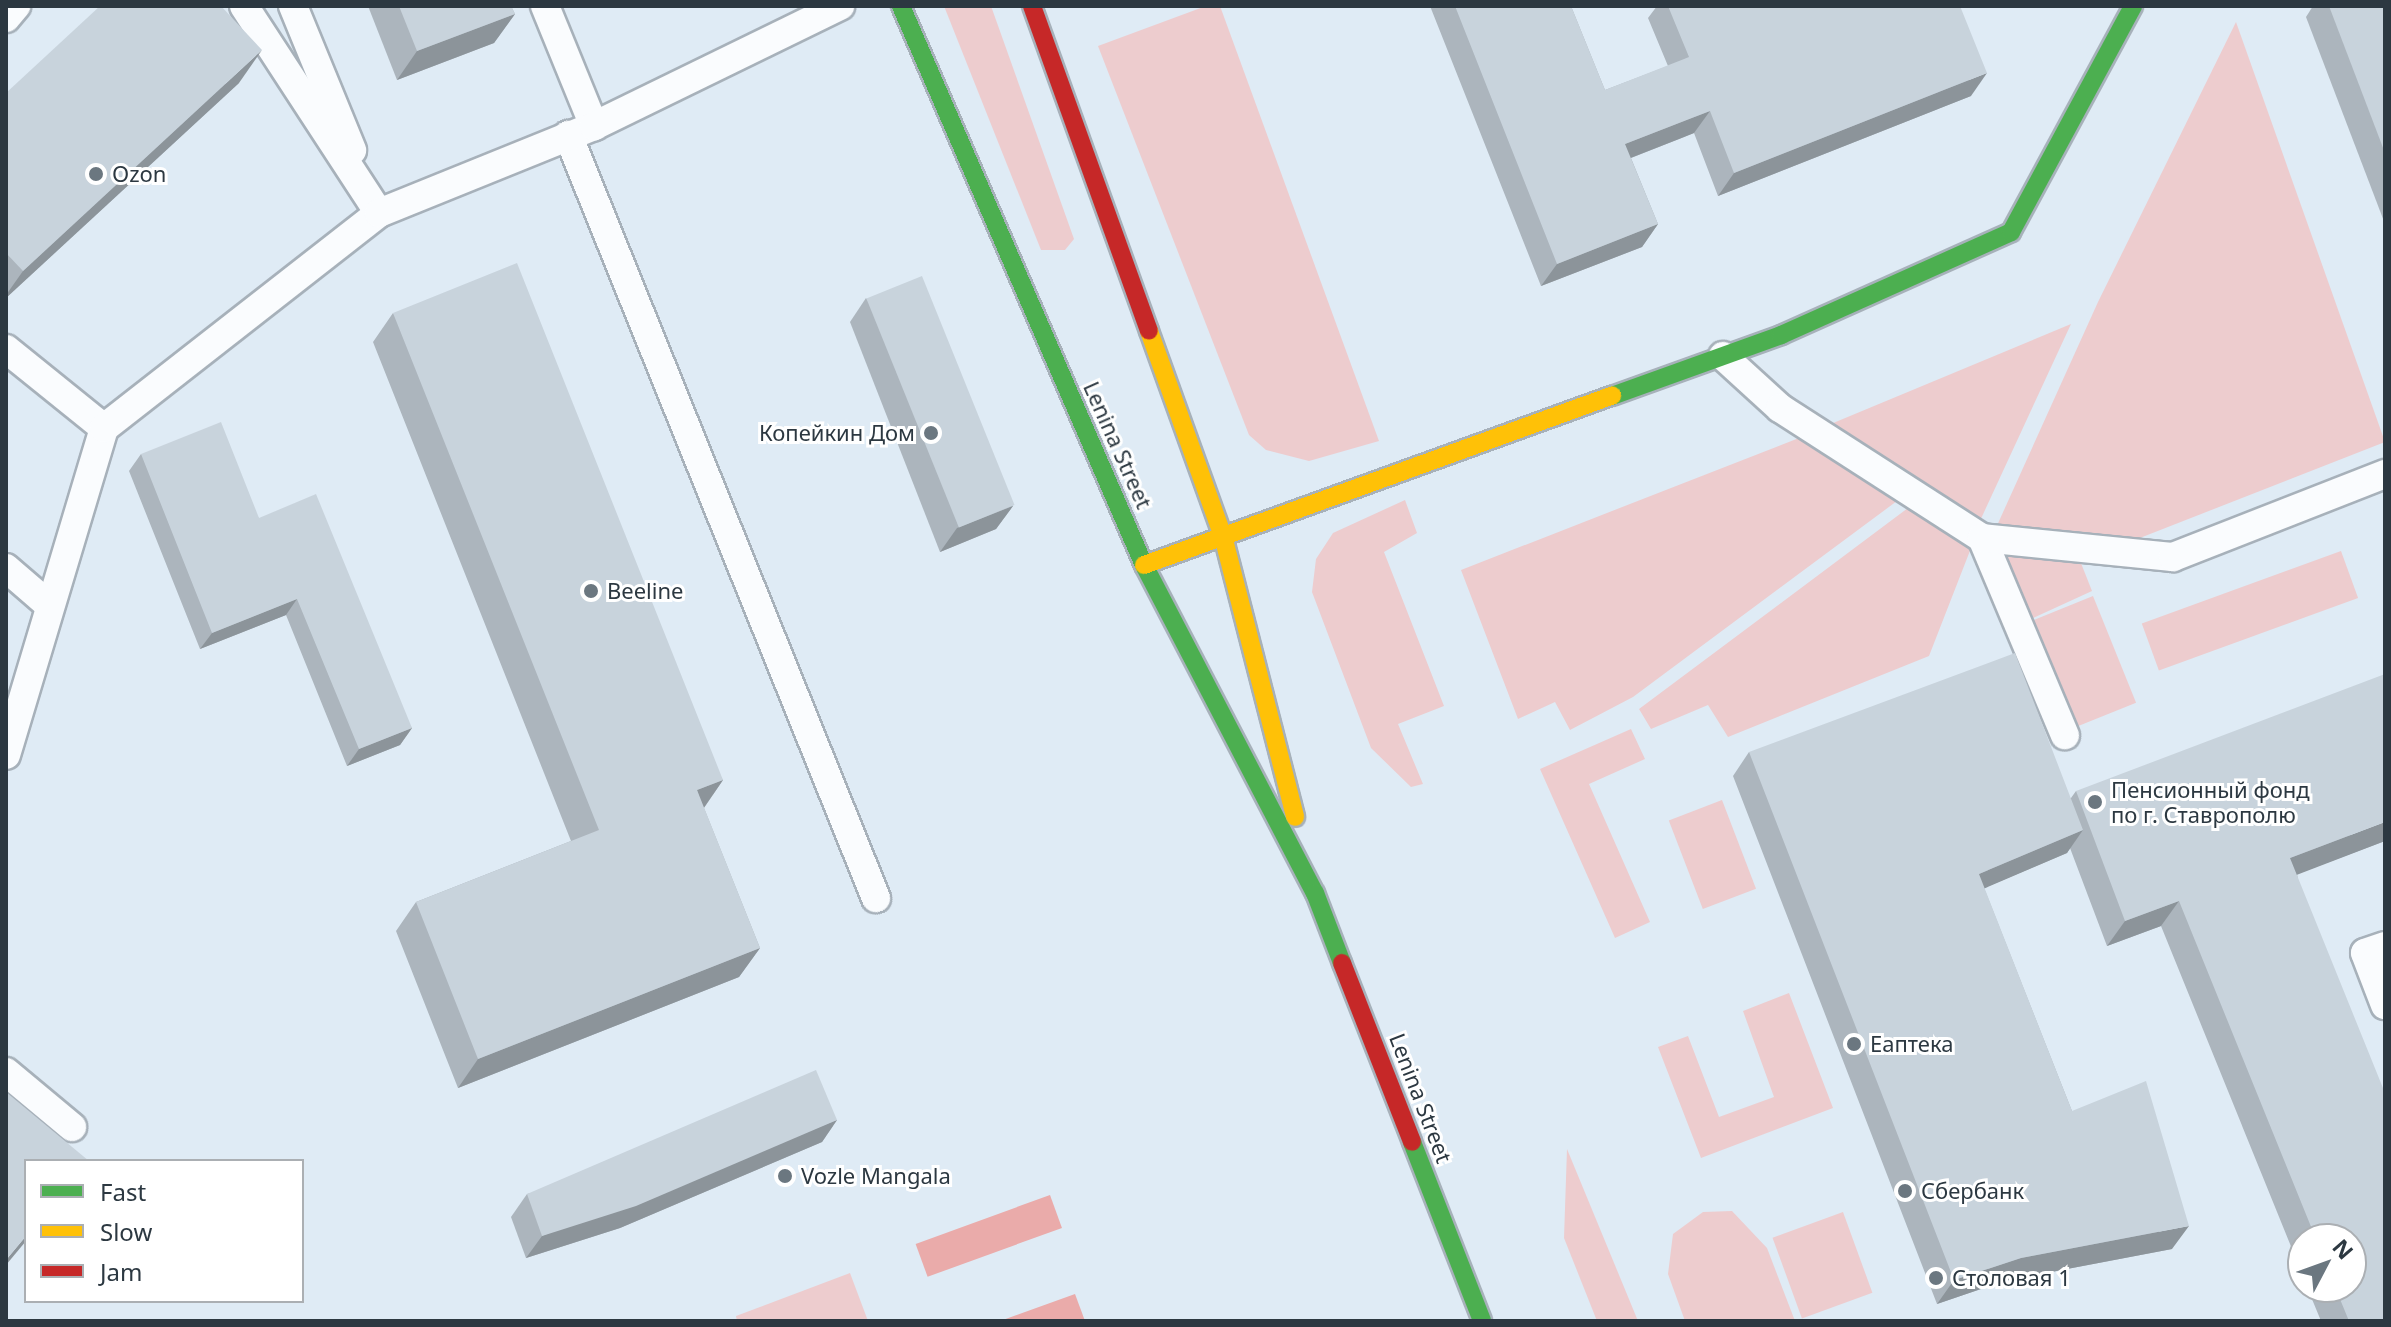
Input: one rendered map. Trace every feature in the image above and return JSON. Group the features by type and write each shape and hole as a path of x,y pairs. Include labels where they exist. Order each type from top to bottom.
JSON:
{"main road":[{"name":"Lenina Street","path":"901,6 1144,565 1315,893 1482,1321"},
{"name":"Lenina Street","path":"1032,6 1223,536 1315,893"},
{"path":"1144,565 1723,356 2011,232 2133,6"}],"lane":[{"path":"6,18 16,6"},
{"path":"244,6 379,213"},
{"path":"293,6 379,213"},
{"path":"545,6 581,131 876,898"},
{"path":"6,755 104,428 379,213 581,131 840,6"},
{"path":"6,349 104,428"},
{"path":"1723,356 1780,408 1982,538 2173,557 2385,474"},
{"path":"1982,538 2065,735"},
{"path":"6,568 50,606"},
{"path":"2385,946 2365,953 2385,1005"},
{"path":"6,1072 72,1127"}],"shaded area":[{"path":"944,6 991,6 1074,239 1065,250 1041,250"},
{"path":"1206,6 1220,6 1379,441 1309,461 1266,450 1249,435 1098,46"},
{"path":"2236,22 2385,442 2122,545 1995,530 2098,302"},
{"path":"2071,324 1979,523 1826,426"},
{"path":"1804,436 1901,498 1633,697 1570,730 1555,702 1518,719 1461,570"},
{"path":"1405,500 1417,533 1384,552 1444,706 1398,724 1423,784 1411,787 1371,748 1312,592 1316,559 1333,533"},
{"path":"1912,505 1973,543 1929,656 1728,737 1708,705 1651,729 1639,709"},
{"path":"1992,545 2077,553 2092,591 2022,623"},
{"path":"2341,551 2358,598 2159,670 2142,624"},
{"path":"2093,596 2136,703 2067,731 2023,624"},
{"path":"1631,729 1645,759 1589,784 1650,922 1615,938 1540,769"},
{"path":"1722,800 1756,889 1703,909 1669,820"},
{"path":"1789,993 1833,1108 1701,1158 1658,1047 1688,1036 1719,1117 1774,1097 1743,1011"},
{"path":"1567,1149 1638,1321 1597,1321 1564,1238"},
{"path":"1050,1195 1062,1228 928,1277 916,1244"},
{"path":"1732,1211 1767,1248 1795,1321 1685,1321 1668,1274 1673,1234 1703,1212"},
{"path":"1843,1212 1872,1293 1802,1318 1773,1238"},
{"path":"850,1273 868,1321 737,1321 736,1316"},
{"path":"1075,1294 1085,1321 1000,1321"}],"building":[{"path":"100,6 221,6 262,50 23,271 6,253 6,93"},
{"path":"399,6 511,6 515,14 417,51"},
{"path":"1455,6 1571,6 1605,90 1689,57 1668,6 1960,6 1987,73 1734,173 1710,111 1625,144 1658,224 1557,264"},
{"path":"2329,6 2385,6 2385,153"},
{"path":"517,263 723,780 697,790 760,948 478,1059 416,902 599,830 393,313"},
{"path":"922,276 1015,505 959,527 866,298"},
{"path":"221,422 259,518 316,494 412,728 359,749 297,599 212,633 141,454"},
{"path":"2015,653 2083,830 1979,874 2072,1111 2146,1081 2189,1226 2021,1258 1954,1280 1749,752"},
{"path":"2385,674 2385,822 2290,858 2385,1093 2385,1321 2349,1321 2342,1303 2367,1303 2367,1223 2310,1223 2179,901 2125,921 2076,791"},
{"path":"816,1070 837,1120 636,1206 542,1236 527,1194"},
{"path":"6,1092 87,1159 24,1159 24,1238 6,1260"}],"traffic: fast":[{"path":"901,6 1144,565 1315,893 1342,963"},
{"path":"1612,396 1781,335 2011,232 2133,6"},
{"path":"1412,1142 1482,1321"}],"traffic: slow":[{"path":"1149,331 1223,536 1295,817"},
{"path":"1144,565 1612,396"}],"traffic: jam":[{"path":"1032,6 1149,331"},
{"path":"1342,963 1412,1142"}],"place":[{"name":"Ozon","path":"96,174"},
{"name":"Копейкин Дом","path":"931,433"},
{"name":"Beeline","path":"591,591"},
{"name":"Пенсионный фонд по г. Ставрополю","path":"2095,802"},
{"name":"Еаптека","path":"1854,1044"},
{"name":"Vozle Mangala","path":"785,1176"},
{"name":"Сбербанк","path":"1905,1191"},
{"name":"Столовая 1","path":"1936,1278"}]}
